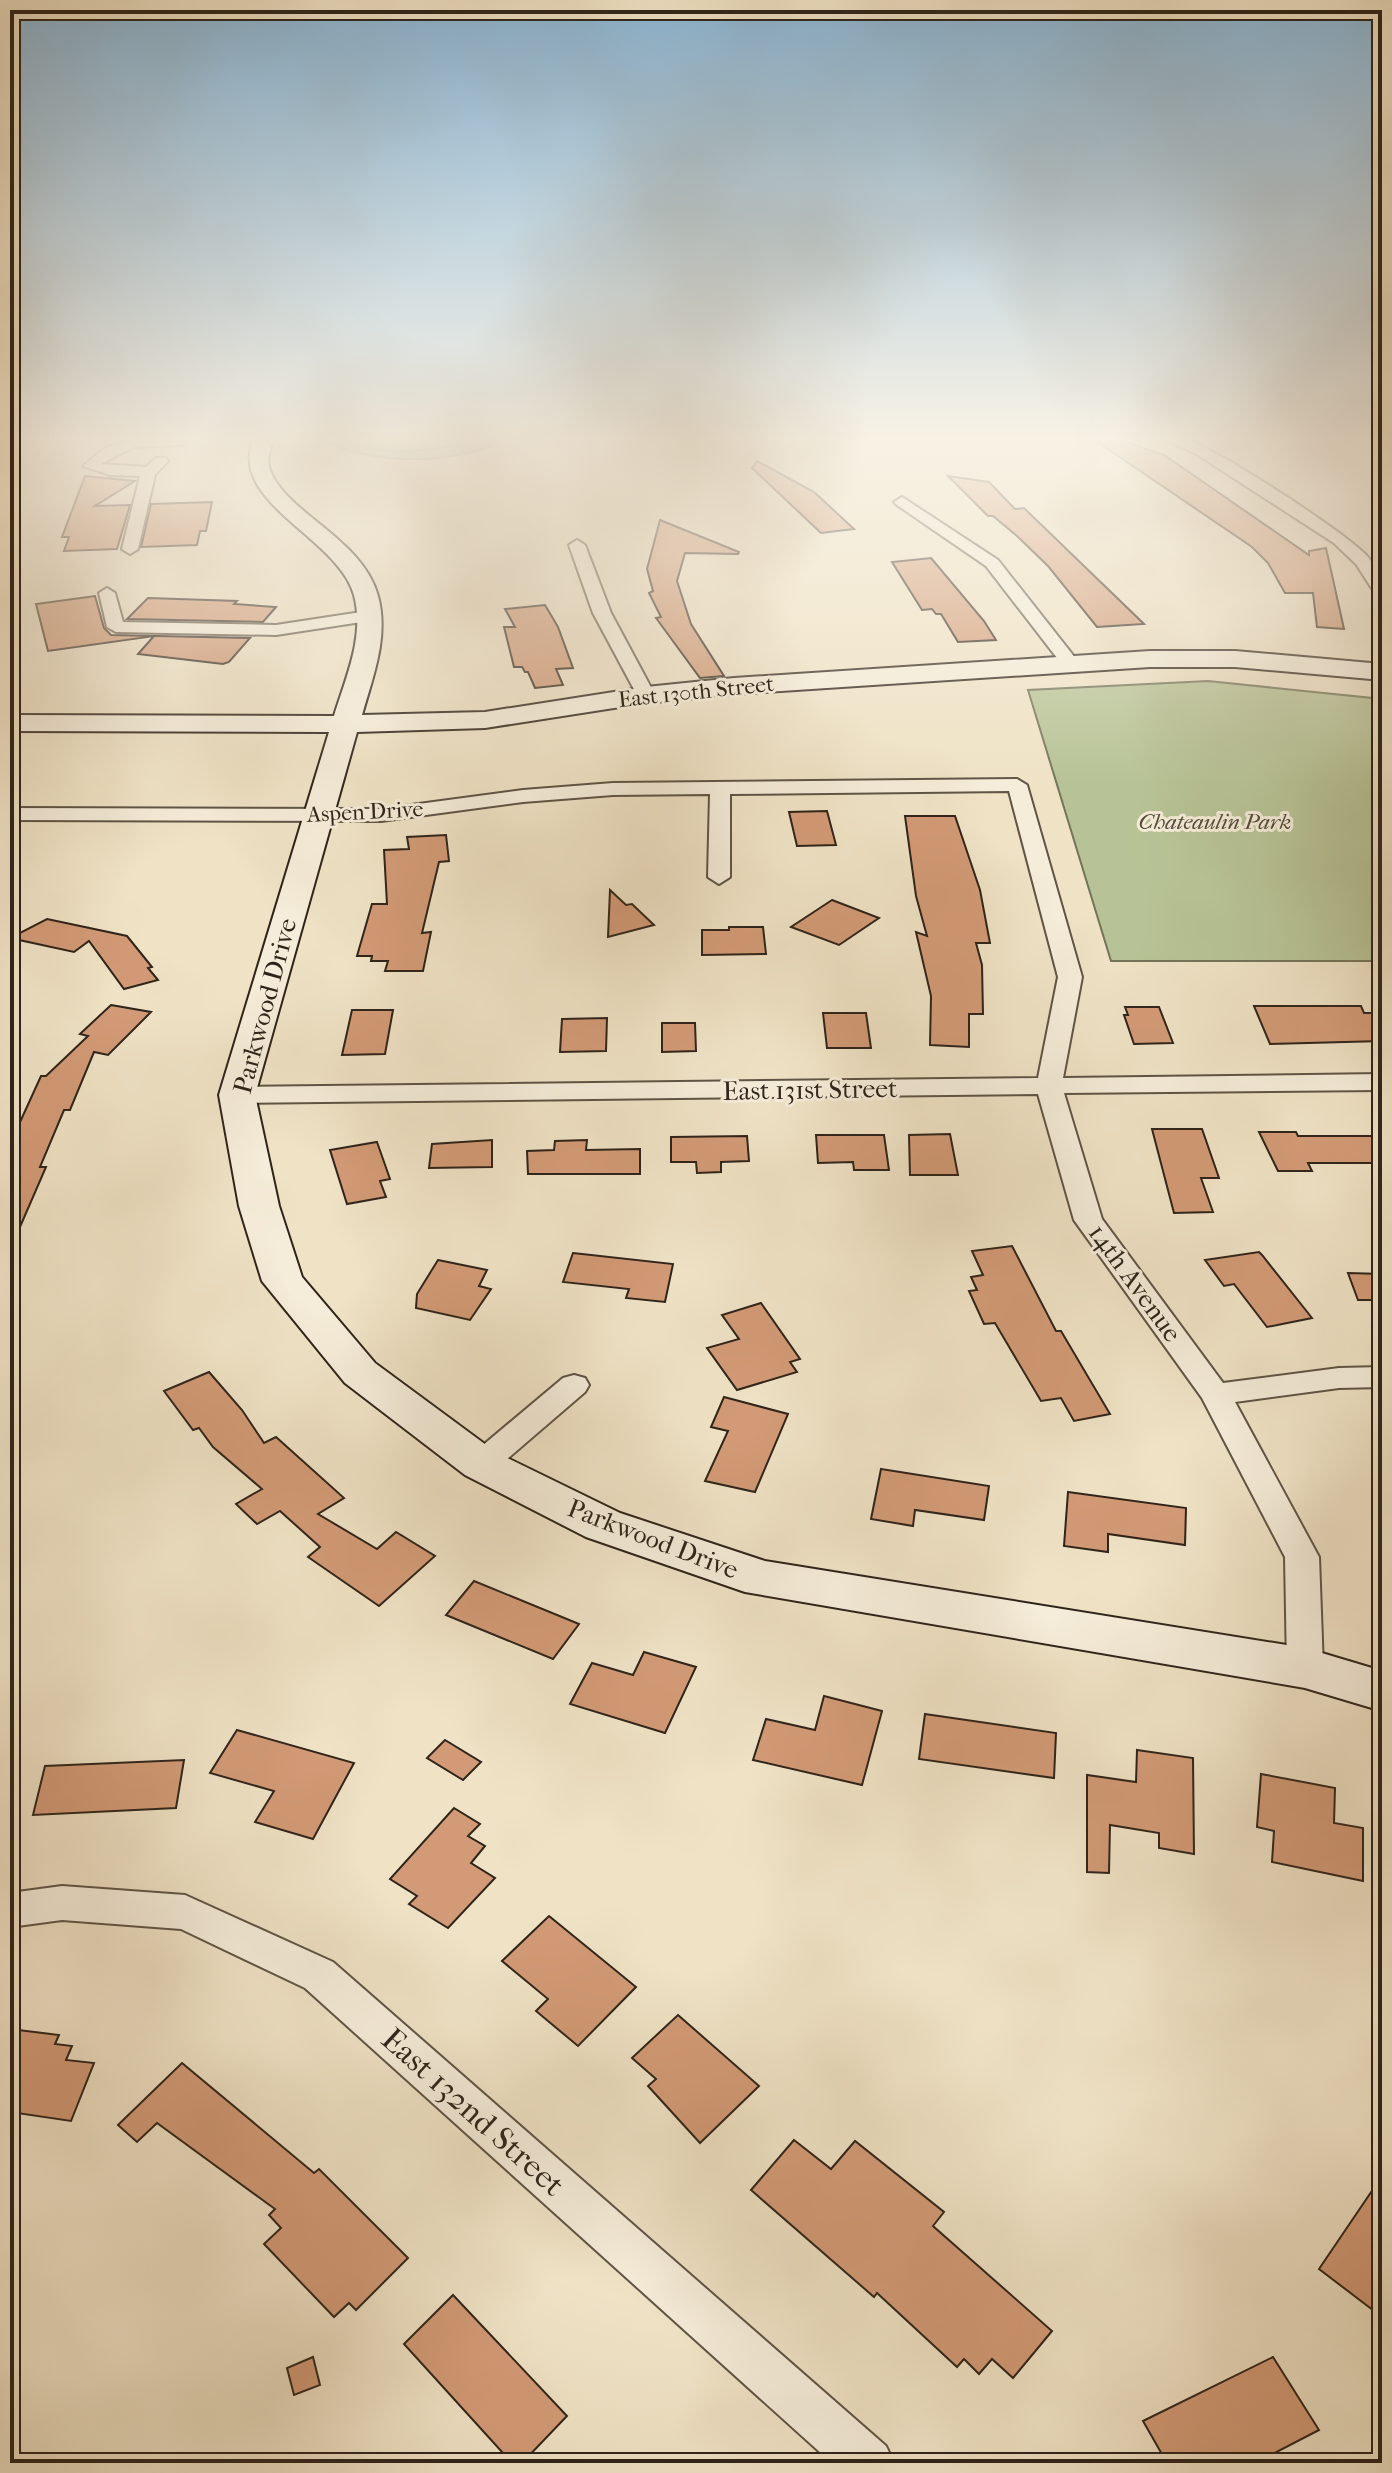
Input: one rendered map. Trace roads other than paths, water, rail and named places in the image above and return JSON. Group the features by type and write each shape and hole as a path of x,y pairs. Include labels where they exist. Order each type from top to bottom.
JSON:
{"street":[{"name":"Parkwood Drive","path":"341,553 365,590 370,641 237,1095 259,1206 283,1281 360,1373 481,1464 603,1525 762,1579 1305,1668 1382,1691"},
{"path":"580,553 602,613 646,695"},
{"path":"978,553 992,563 1070,663"},
{"path":"1354,553 1382,591"},
{"path":"107,593 116,627 276,630 368,616"},
{"name":"East 130th Street","path":"10,723 344,724 492,719 646,695 734,686 1070,663 1235,659 1382,672"},
{"name":"Aspen Drive","path":"10,814 381,815 523,796 613,789 1017,785"},
{"name":"14th Avenue","path":"1017,785 1070,977 1049,1087 1088,1220 1215,1394 1302,1557 1305,1668"},
{"path":"719,877 720,789"},
{"name":"East 131st Street","path":"237,1095 1382,1082"},
{"path":"1215,1394 1339,1378 1382,1377"},
{"path":"481,1464 574,1385"},
{"name":"East 132nd Street","path":"10,1910 62,1903 185,1912 319,1975 869,2463"}],"park label":[{"name":"Chateaulin Park","path":"1215,822"}]}
